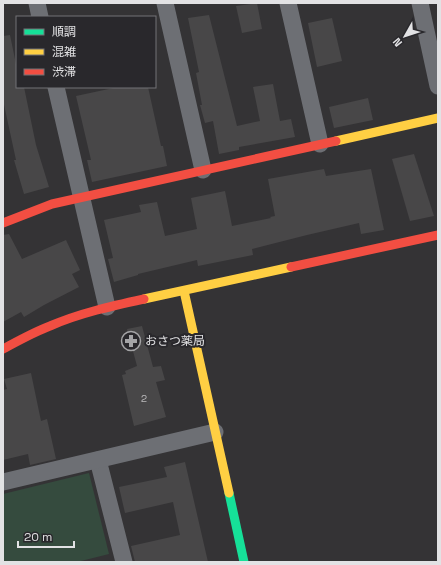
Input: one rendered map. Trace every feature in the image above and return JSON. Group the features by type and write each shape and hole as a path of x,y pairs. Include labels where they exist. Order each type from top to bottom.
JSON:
{"street":[{"path":"37,3 40,16"},
{"path":"165,3 203,170"},
{"path":"288,3 320,144"},
{"path":"420,3 438,86"},
{"path":"56,88 107,308"},
{"path":"3,223 52,204 81,197 438,118"},
{"path":"3,349 49,326 107,308 438,235"},
{"path":"184,291 244,562"},
{"path":"3,482 215,432"},
{"path":"98,460 124,562"}],"green space":[{"path":"89,473 109,554 77,562 3,562 3,494"}],"building":[{"path":"257,3 262,29 242,33 236,6"},
{"path":"209,15 237,126 260,121 253,87 273,84 280,121 291,119 295,137 239,147 239,150 219,154 213,121 205,123 200,105 202,105 196,73 199,72 188,18"},
{"path":"332,18 342,61 317,67 308,23"},
{"path":"10,35 16,64 16,88 24,88 36,145 49,187 24,194 14,160 16,160 3,100 3,36"},
{"path":"113,88 148,88 167,166 92,182 87,160 91,160 76,96"},
{"path":"368,98 373,120 334,128 329,107"},
{"path":"414,154 434,216 410,221 392,159"},
{"path":"324,169 326,176 371,169 384,230 361,234 359,223 252,249 253,255 198,266 197,260 138,274 114,282 108,259 113,258 104,220 141,212 139,205 157,202 165,236 197,229 191,198 225,191 232,226 271,218 270,217 275,216 268,179"},
{"path":"9,234 22,259 66,240 80,270 72,274 79,287 24,317 21,312 3,322 3,235"},
{"path":"142,326 153,367 161,366 165,380 156,382 166,417 134,426 122,375 126,374 125,371 137,366 127,329"},
{"path":"31,373 41,421 47,419 56,459 30,465 28,454 3,460 3,390 7,389 4,379"},
{"path":"185,462 208,562 135,562 131,546 180,535 173,502 125,513 119,487 167,477 164,467"}],"traffic: fast":[{"path":"229,493 244,562"}],"traffic: slow":[{"path":"336,141 438,118"},
{"path":"144,299 291,267"},
{"path":"184,291 229,493"}],"traffic: jam":[{"path":"3,223 52,204 336,141"},
{"path":"291,267 438,235"},
{"path":"3,349 61,321 108,307 144,299"}],"place":[{"name":"おさつ薬局","path":"131,341"}]}
